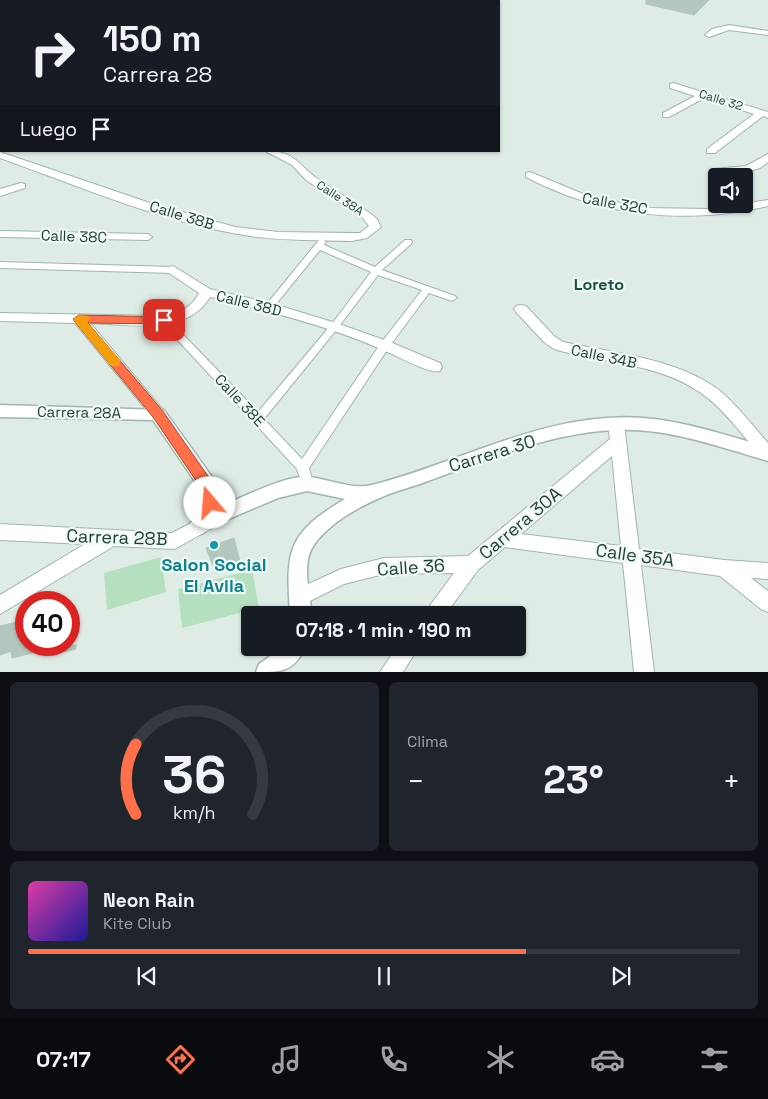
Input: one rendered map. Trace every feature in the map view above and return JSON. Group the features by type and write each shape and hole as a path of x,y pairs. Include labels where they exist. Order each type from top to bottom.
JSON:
{"street":[{"path":"709,36 719,30 733,28 768,33"},
{"name":"Calle 32","path":"673,86 765,114"},
{"path":"666,115 703,95"},
{"path":"711,152 765,114"},
{"name":"Calle 38A","path":"272,152 296,163 310,178 367,216 373,221 375,227 370,233"},
{"name":"Calle 38B","path":"0,155 178,214 234,230 322,242 363,236 370,233"},
{"path":"753,168 761,164 768,157"},
{"name":"Calle 32C","path":"530,175 577,197 610,204 705,214"},
{"path":"0,193 21,186"},
{"path":"705,214 768,204"},
{"name":"Calle 38C","path":"0,234 140,239 148,237"},
{"path":"269,307 322,242 376,271 452,298"},
{"path":"258,419 334,327 376,271 408,242"},
{"name":"Calle 38D","path":"0,265 173,270 206,292 269,307 334,327 385,345 435,366"},
{"path":"328,521 333,513 334,506 310,479 385,345 427,290"},
{"path":"0,317 164,320 181,318 192,312 206,292"},
{"name":"Calle 34B","path":"521,309 549,339 559,346 642,364 688,379 713,394 768,454"},
{"path":"79,319 158,414 226,512"},
{"name":"Calle 38E","path":"164,320 258,419 310,479"},
{"name":"Carrera 28A","path":"0,411 158,414"},
{"name":"Carrera 30","path":"300,599 300,552 305,542 328,521 371,493 498,449 576,429 617,433 643,424 706,436 768,454"},
{"path":"617,433 644,672"},
{"name":"Carrera 30A","path":"440,606 472,564 503,539 617,433"},
{"name":"Carrera 28B","path":"0,532 174,541 226,512 275,491 310,479 371,493"},
{"path":"197,528 205,518 212,493"},
{"path":"0,604 111,538"},
{"name":"Calle 35A","path":"503,539 630,554 724,568 768,570"},
{"name":"Calle 36","path":"300,599 323,584 384,566 472,564"},
{"path":"724,568 768,603"},
{"path":"267,672 289,656"},
{"path":"390,672 402,656"}],"green space":[{"path":"161,557 166,592 107,610 104,573"},
{"path":"252,570 259,606 241,606 241,613 182,628 178,589"}],"building":[{"path":"646,0 709,0 694,15 646,4"},
{"path":"234,538 241,565 216,573 206,548"},
{"path":"15,622 15,656 20,656 12,658 11,651 0,655 0,626"}],"slow traffic":[{"path":"84,319 79,319 116,363"}],"place":[{"name":"Salon Social El Avila","path":"214,545"}],"district":[{"name":"Loreto","path":"599,284"}],"route":[{"path":"164,320 79,319 158,414 212,493 210,503"}]}
